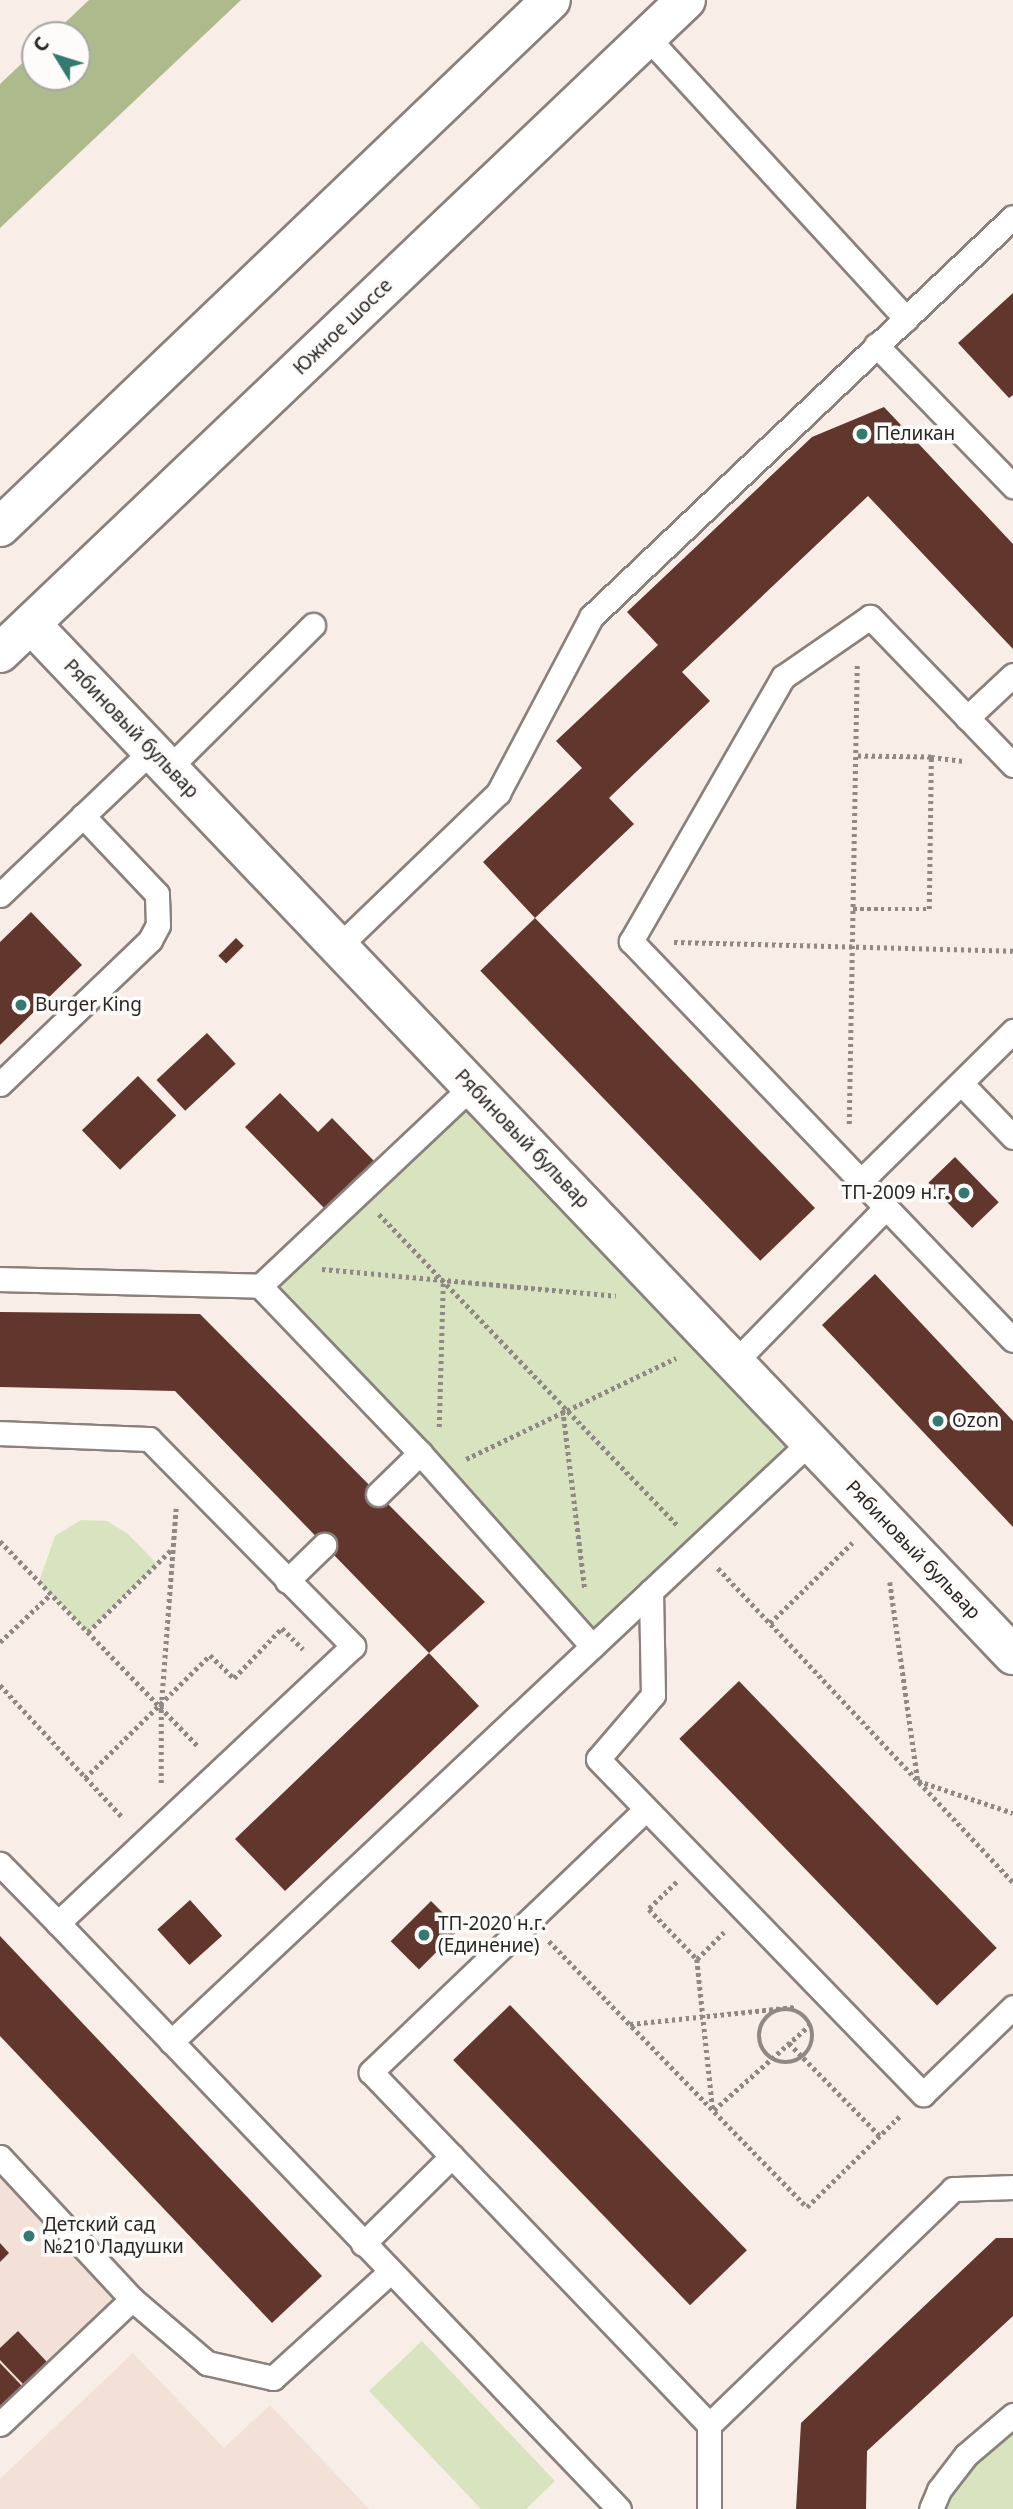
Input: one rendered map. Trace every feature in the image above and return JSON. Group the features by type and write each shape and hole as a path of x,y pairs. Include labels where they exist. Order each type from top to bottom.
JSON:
{"main road":[{"path":"0,527 551,0"},
{"name":"Южное шоссе","path":"0,653 686,0"},
{"name":"Рябиновый бульвар","path":"31,624 1013,1655"}],"lane":[{"path":"647,37 906,319"},
{"path":"338,946 498,793 591,617 1013,217"},
{"path":"876,345 1013,486"},
{"path":"1013,765 870,617 783,677 631,941 1013,1340"},
{"path":"0,895 83,816 160,759 313,625"},
{"path":"967,718 1013,676"},
{"path":"0,1084 150,940 158,925 157,894 83,816"},
{"path":"855,1175 961,1083 1013,1031"},
{"path":"961,1083 1013,1137"},
{"path":"260,1286 472,1086"},
{"path":"724,1352 886,1207"},
{"path":"0,1279 260,1286 420,1453 592,1646"},
{"path":"0,1433 149,1439 354,1646 58,1923"},
{"path":"172,2042 810,1441"},
{"path":"378,1494 420,1453"},
{"path":"287,1581 324,1545"},
{"path":"651,1591 653,1695 598,1759 923,2094 1013,2007"},
{"path":"646,1809 371,2072 709,2425 709,2509"},
{"path":"0,1864 619,2509"},
{"path":"363,2244 452,2156"},
{"path":"0,2157 132,2299 207,2363 273,2378 390,2272"},
{"path":"709,2425 953,2189 1013,2187"},
{"path":"0,2424 132,2299"},
{"path":"931,2509 939,2490 966,2455 1013,2415"}],"path":[{"path":"855,1175 852,946 858,624"},
{"path":"853,909 929,909 931,757 856,756"},
{"path":"631,941 1013,951"},
{"path":"359,1193 698,1547 1013,1882"},
{"path":"282,1265 677,1301"},
{"path":"443,1281 438,1473 563,1409 724,1352"},
{"path":"563,1409 592,1646"},
{"path":"153,1834 178,1469"},
{"path":"769,1623 880,1516"},
{"path":"880,1516 918,1781"},
{"path":"0,1541 222,1770"},
{"path":"88,1632 173,1549"},
{"path":"0,1642 51,1594"},
{"path":"85,1778 161,1707 210,1655 234,1678 282,1628 327,1671"},
{"path":"0,1685 85,1778 153,1834"},
{"path":"918,1781 1013,1814"},
{"path":"697,1862 649,1909 697,1959 713,2110"},
{"path":"529,1920 807,2207 923,2094"},
{"path":"629,2024 834,2003"},
{"path":"713,2110 834,2003"},
{"path":"788,2008 802,2013 811,2024 814,2036 803,2057 793,2063 771,2059 761,2048 758,2034 763,2020 774,2011 788,2008"},
{"path":"789,2043 880,2136"}],"shaded area":[{"name":"Детский сад №210 Ладушки","path":"0,2174 118,2299 0,2410"},
{"path":"133,2353 224,2448 270,2405 369,2509 0,2509 0,2479"}],"green space":[{"path":"89,0 241,0 0,228 0,84 21,64 21,91 91,91 91,21 67,21"},
{"path":"472,1086 813,1439 604,1641 263,1288"},
{"path":"81,1520 107,1521 128,1534 157,1564 88,1632 39,1582 55,1536"},
{"path":"422,2341 555,2481 526,2509 481,2509 369,2391"},
{"path":"1013,2415 1013,2509 931,2509"}],"building":[{"path":"1013,293 1013,395 1009,398 958,343"},
{"path":"884,407 1013,544 1013,649 868,496 682,672 710,701 609,798 634,824 535,918 483,862 582,768 556,741 658,645 627,612 812,437"},
{"name":"Burger King","path":"31,912 82,965 0,1045 0,942"},
{"path":"535,918 815,1208 760,1261 480,971"},
{"path":"236,938 244,946 226,963 218,956"},
{"path":"207,1033 236,1064 185,1111 157,1080"},
{"path":"138,1076 176,1116 120,1170 82,1130"},
{"path":"280,1093 318,1132 332,1118 374,1161 325,1209 245,1127"},
{"name":"ТП-2009 н.г.","path":"955,1157 999,1202 972,1228 928,1183"},
{"path":"875,1274 1013,1421 1013,1527 822,1325"},
{"path":"0,1312 200,1314 485,1602 429,1653 175,1391 0,1387"},
{"path":"429,1653 479,1706 285,1891 235,1839"},
{"path":"739,1681 997,1948 937,2006 679,1739"},
{"path":"190,1900 222,1936 189,1965 157,1929"},
{"name":"ТП-2020 н.г. (Единение)","path":"431,1901 459,1929 419,1970 391,1941"},
{"path":"0,1936 322,2276 272,2323 0,2036"},
{"path":"510,2005 747,2250 690,2305 453,2060"},
{"path":"996,2238 1013,2238 1013,2316 867,2451 866,2509 796,2509 801,2423"},
{"path":"0,2243 9,2253 0,2262"},
{"path":"18,2331 47,2362 23,2384 0,2360 0,2348"},
{"path":"0,2363 22,2386 0,2406"}],"place":[{"name":"Пеликан","path":"862,434"},
{"name":"Burger King","path":"21,1005"},
{"name":"ТП-2009 н.г.","path":"964,1193"},
{"name":"Ozon","path":"938,1421"},
{"name":"ТП-2020 н.г. (Единение)","path":"424,1935"},
{"name":"Детский сад №210 Ладушки","path":"29,2236"}]}
